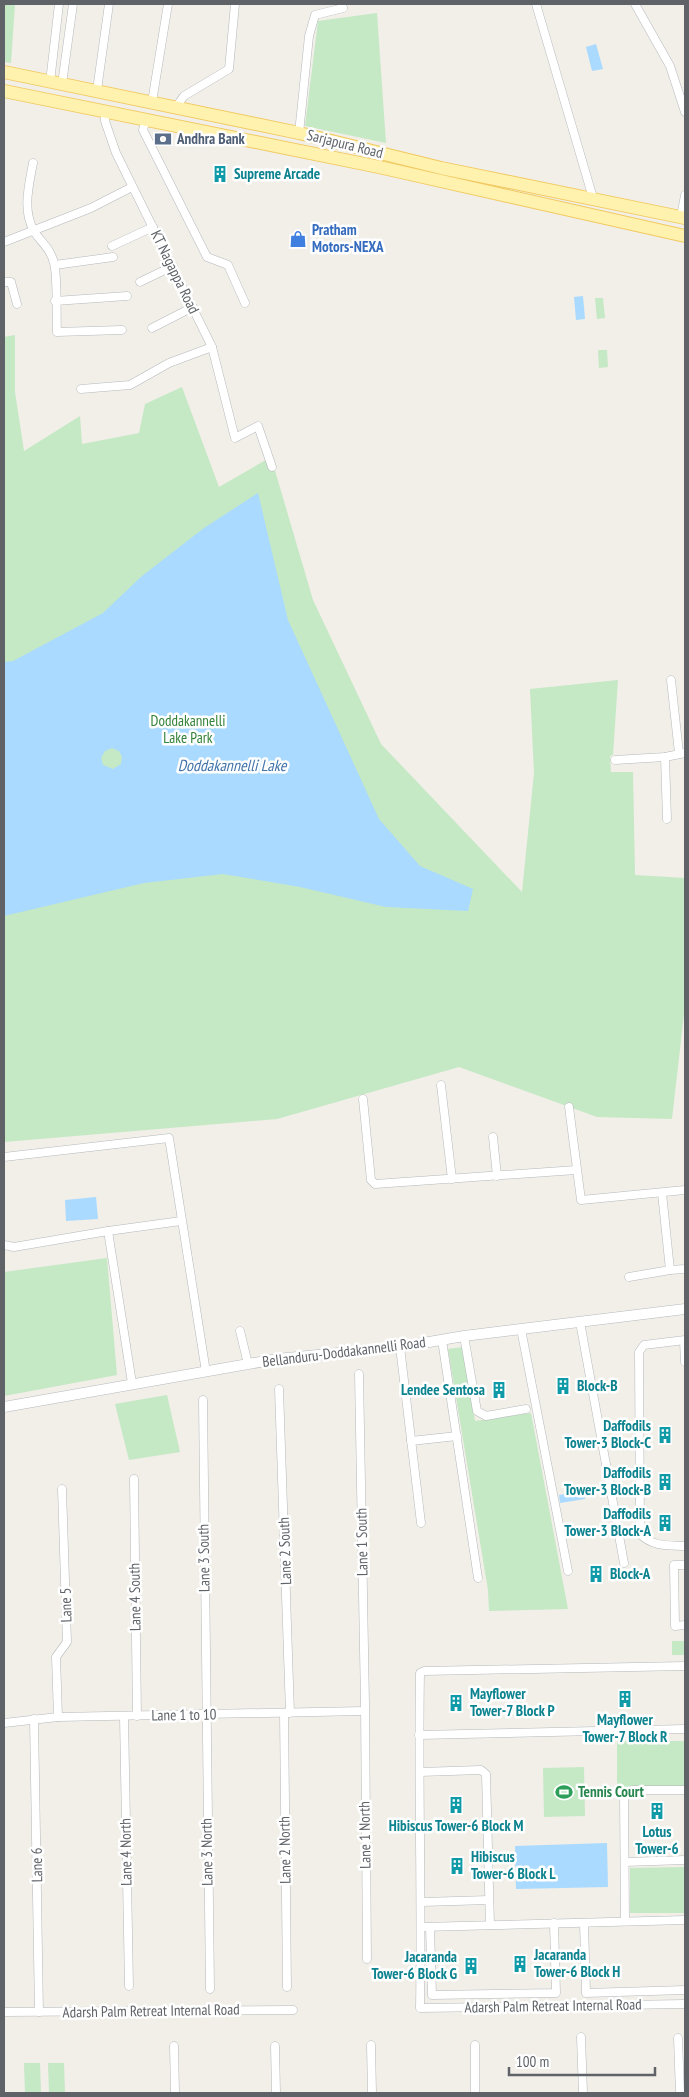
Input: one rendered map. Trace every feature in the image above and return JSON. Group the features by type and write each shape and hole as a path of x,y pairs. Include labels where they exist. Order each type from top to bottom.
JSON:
{"main road":[{"name":"Sarjapura Road","path":"4,72 299,133 406,160 683,218"},
{"name":"Sarjapura Road","path":"4,91 404,173 685,236"},
{"path":"404,173 406,160"}],"street":[{"path":"56,83 59,4"},
{"path":"56,83 73,4"},
{"path":"97,90 109,4"},
{"path":"152,102 168,4"},
{"path":"176,107 184,96 229,69 235,4"},
{"path":"299,133 309,36 315,15 343,8 342,4"},
{"path":"536,4 593,198"},
{"path":"635,4 670,66 685,112"},
{"name":"KT Nagappa Road","path":"105,111 105,121 116,154 212,347 235,438 258,426 272,467"},
{"path":"146,119 143,130 207,257 228,265 245,303"},
{"path":"33,163 27,195 28,213 34,231 46,244 55,265 57,332 122,330"},
{"path":"4,242 91,208 132,187"},
{"path":"683,218 685,195"},
{"path":"112,246 153,227"},
{"path":"55,265 114,257"},
{"path":"140,282 173,266"},
{"path":"4,282 11,282 17,304"},
{"path":"55,301 127,296"},
{"path":"152,328 193,308"},
{"path":"81,389 130,385 169,363 212,347"},
{"path":"615,760 665,757 682,753 671,680"},
{"path":"665,757 667,819"},
{"path":"441,1085 452,1180"},
{"path":"364,1099 371,1180 375,1184 576,1170"},
{"path":"569,1107 579,1198 583,1200 685,1190"},
{"path":"493,1137 497,1176"},
{"path":"4,1157 169,1138 206,1372"},
{"path":"662,1193 670,1270"},
{"path":"4,1244 14,1247 181,1221"},
{"path":"108,1231 132,1383"},
{"path":"629,1277 685,1269"},
{"name":"Bellanduru-Doddakannelli Road","path":"4,1408 132,1383 277,1359 400,1347 464,1336 685,1309"},
{"path":"580,1322 624,1563"},
{"path":"520,1329 541,1426 568,1571"},
{"path":"240,1331 248,1364"},
{"path":"464,1336 477,1411 486,1416 526,1410"},
{"path":"442,1340 478,1578"},
{"path":"685,1362 684,1341 644,1345 639,1352 640,1534 648,1542 685,1546"},
{"path":"400,1347 421,1523"},
{"name":"Lane 1 South","path":"359,1374 364,1711"},
{"name":"Lane 2 South","path":"279,1390 287,1713"},
{"name":"Lane 3 South","path":"202,1400 205,1715"},
{"path":"411,1441 457,1436"},
{"name":"Lane 4 South","path":"134,1478 137,1716"},
{"name":"Lane 5","path":"58,1717 56,1657 67,1642 62,1489"},
{"path":"685,1565 674,1565 675,1626 685,1625"},
{"path":"554,1923 556,1993 432,1995 422,1902 419,1735 420,1673 424,1671 685,1666"},
{"name":"Lane 1 to 10","path":"4,1723 58,1717 364,1711"},
{"name":"Lane 1 North","path":"364,1711 366,1959"},
{"name":"Lane 2 North","path":"287,1713 287,1987"},
{"name":"Lane 3 North","path":"205,1715 210,1989"},
{"name":"Lane 4 North","path":"124,1717 129,1986"},
{"name":"Lane 6","path":"34,1719 39,2012"},
{"path":"419,1735 685,1729"},
{"path":"420,1772 481,1770 486,1774 490,1925"},
{"path":"625,1921 624,1796 628,1792 685,1790"},
{"path":"625,1862 685,1860"},
{"path":"422,1902 489,1900"},
{"path":"426,1927 685,1920"},
{"path":"584,1922 586,1993 685,1990"},
{"name":"Adarsh Palm Retreat Internal Road","path":"426,1927 420,2008 685,2004"},
{"name":"Adarsh Palm Retreat Internal Road","path":"6,2012 293,2010"},
{"path":"581,2037 583,2093"},
{"path":"678,2038 680,2093"},
{"path":"371,2045 372,2093"},
{"path":"475,2045 475,2093"},
{"path":"174,2046 175,2093"},
{"path":"275,2046 276,2093"}],"green space":[{"path":"4,4 15,4 11,63 4,62"},
{"path":"377,13 386,143 305,126 318,21"},
{"path":"595,298 603,298 605,318 597,319"},
{"name":"Doddakannelli Lake Park","path":"15,335 15,392 24,451 80,416 82,444 139,433 145,404 182,387 219,487 271,457 313,600 381,744 522,892 534,773 530,689 618,680 613,755 610,756 611,772 633,772 635,875 685,878 685,1005 672,1119 597,1117 459,1067 277,1119 4,1142 4,337"},
{"path":"598,350 607,350 608,367 599,368"},
{"path":"107,1258 117,1375 4,1396 4,1272"},
{"path":"463,1347 475,1421 531,1413 568,1609 489,1611 488,1590 448,1349"},
{"path":"167,1395 180,1452 129,1460 115,1404"},
{"path":"672,1641 685,1641 685,1655 672,1655"},
{"path":"617,1741 685,1741 685,1787 617,1788"},
{"name":"Tennis Court","path":"584,1767 585,1816 544,1817 543,1768"},
{"path":"685,1867 685,1913 630,1913 630,1868"},
{"path":"24,2063 40,2063 41,2093 25,2093"},
{"path":"48,2063 64,2063 65,2093 49,2093"}],"water":[{"path":"596,44 603,69 592,71 586,47"},
{"path":"583,296 585,319 576,320 574,297"},
{"name":"Doddakannelli Lake","path":"258,493 288,620 379,819 420,866 473,889 468,911 386,907 300,887 223,874 144,883 4,916 4,662 13,661 103,613 142,576 204,528","holes":["112,748 119,751 122,757 121,764 113,769 103,765 101,758 105,751"]},
{"path":"96,1197 98,1219 66,1221 65,1200"},
{"path":"584,1491 585,1499 560,1503 559,1495"},
{"path":"607,1843 608,1887 516,1889 515,1846"}],"place":[{"name":"Andhra Bank","path":"163,139"},
{"name":"Supreme Arcade","path":"220,174"},
{"name":"Pratham Motors-NEXA","path":"298,239"},
{"name":"Block-B","path":"563,1386"},
{"name":"Lendee Sentosa","path":"499,1390"},
{"name":"Daffodils Tower-3 Block-C","path":"665,1435"},
{"name":"Daffodils Tower-3 Block-B","path":"665,1482"},
{"name":"Daffodils Tower-3 Block-A","path":"665,1523"},
{"name":"Block-A","path":"596,1574"},
{"name":"Mayflower Tower-7 Block R","path":"625,1699"},
{"name":"Mayflower Tower-7 Block P","path":"456,1703"},
{"name":"Tennis Court","path":"564,1792"},
{"name":"Hibiscus Tower-6 Block M","path":"456,1805"},
{"name":"Lotus Tower-6","path":"657,1811"},
{"name":"Hibiscus Tower-6 Block L","path":"457,1866"},
{"name":"Jacaranda Tower-6 Block H","path":"520,1964"},
{"name":"Jacaranda Tower-6 Block G","path":"471,1966"}]}
